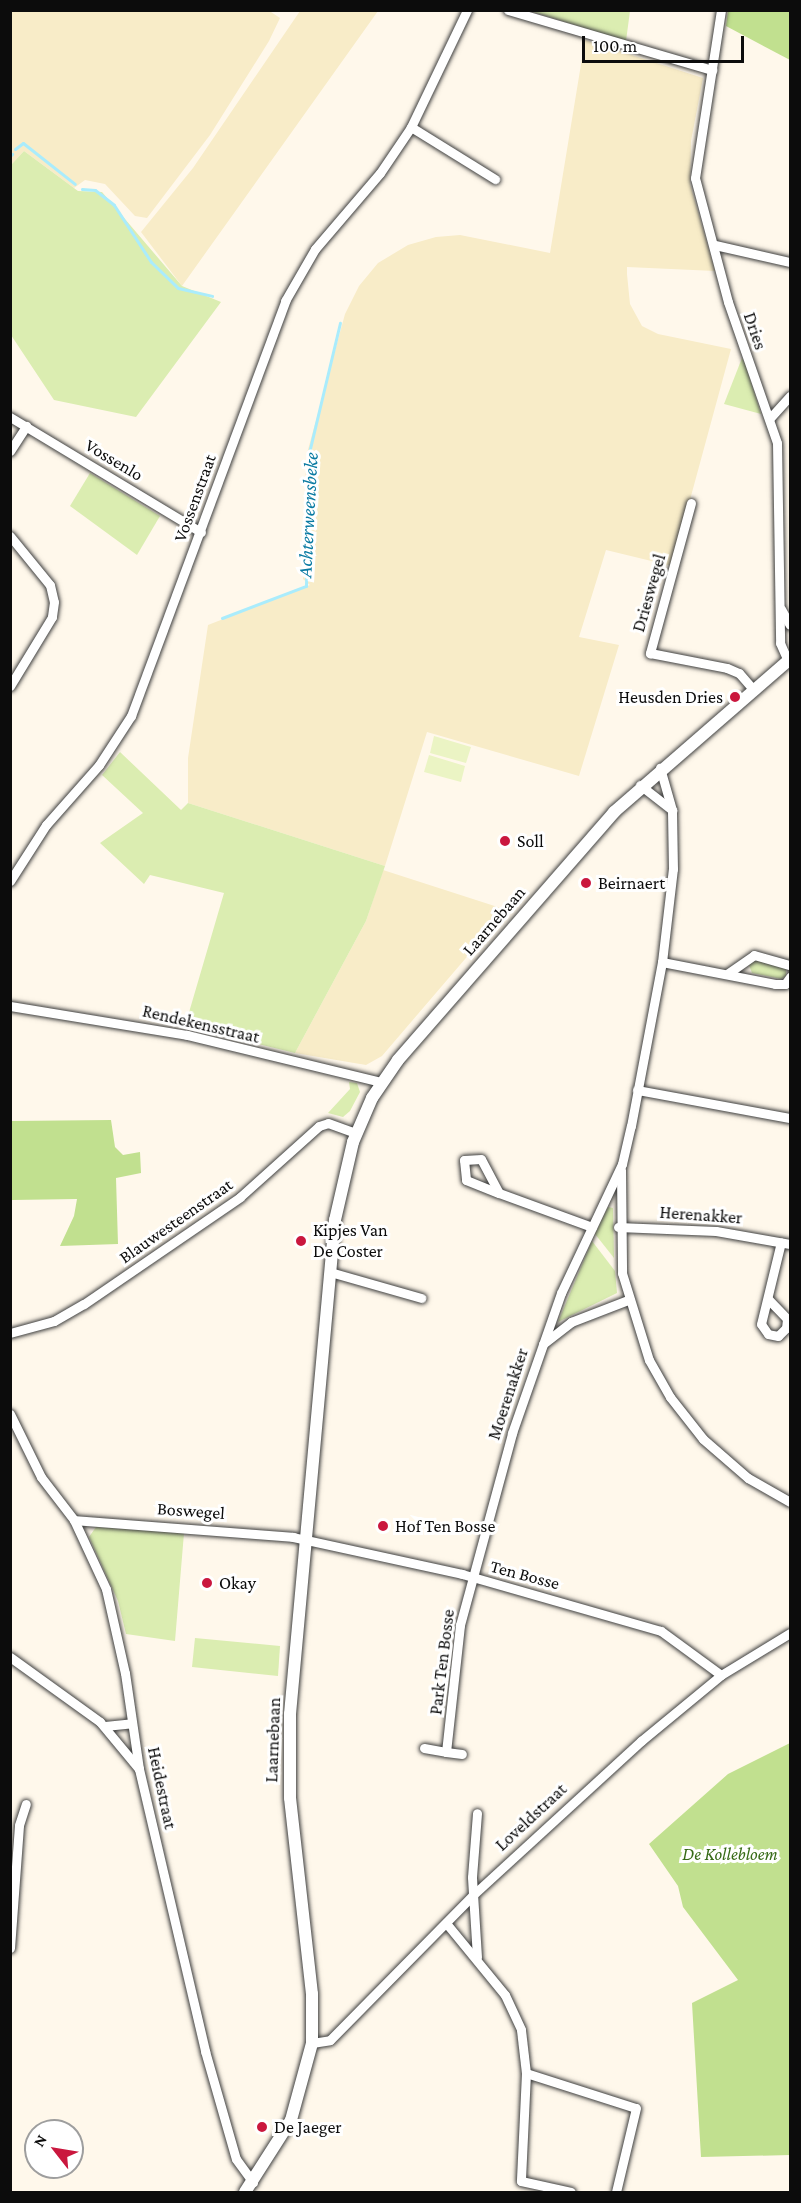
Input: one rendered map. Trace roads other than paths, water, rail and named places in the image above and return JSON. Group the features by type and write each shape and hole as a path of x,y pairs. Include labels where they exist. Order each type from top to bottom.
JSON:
{"street":[{"name":"Vossenstraat","path":"10,881 46,825 99,765 131,716 201,532 274,328 301,271 411,127 467,10"},
{"path":"508,10 712,70"},
{"name":"Dries","path":"721,10 696,178 739,335 770,418 780,481 780,643 790,661"},
{"path":"411,127 495,179"},
{"path":"715,245 790,262"},
{"path":"719,260 732,249"},
{"path":"770,418 790,396"},
{"name":"Vossenlo","path":"10,417 201,532"},
{"path":"10,451 26,426"},
{"name":"Drieswegel","path":"691,503 650,652 727,668 739,673 754,690"},
{"path":"10,536 51,585 54,602 52,617 10,686"},
{"path":"781,609 790,625"},
{"name":"Laarnebaan","path":"245,2193 295,2112 312,2043 312,1994 289,1779 306,1540 330,1272 339,1188 352,1131 382,1082 420,1033 640,785 790,661"},
{"name":"Moerenakker","path":"473,1578 512,1433 541,1346 622,1164 662,962 673,869 672,810 660,768"},
{"path":"640,785 672,810"},
{"path":"727,974 754,955 790,965"},
{"path":"662,962 775,984 790,977"},
{"name":"Rendekensstraat","path":"10,1006 187,1035 382,1082"},
{"path":"637,1090 790,1118"},
{"name":"Blauwesteenstraat","path":"10,1333 54,1321 84,1304 240,1197 319,1126 352,1131"},
{"path":"500,1193 481,1159 464,1160 465,1180 500,1193 592,1227"},
{"path":"622,1164 618,1227 628,1300 649,1360 686,1418 748,1478 790,1502"},
{"name":"Herenakker","path":"618,1227 716,1231 786,1243 768,1299"},
{"path":"330,1272 421,1299"},
{"path":"541,1346 571,1322 628,1300"},
{"name":"Heidestraat","path":"10,1414 41,1477 74,1520 109,1598 139,1769 217,2096 236,2158 253,2182"},
{"name":"Boswegel","path":"74,1520 175,1525 306,1540"},
{"name":"Ten Bosse","path":"306,1540 473,1578 662,1631 721,1675"},
{"name":"Park Ten Bosse","path":"447,1752 460,1625 473,1578"},
{"name":"Loveldstraat","path":"312,2043 330,2040 473,1896 595,1781 721,1675 790,1633"},
{"path":"10,1657 105,1726 139,1769"},
{"path":"105,1726 132,1723"},
{"path":"424,1748 462,1754"},
{"path":"10,1948 19,1827 27,1804"},
{"path":"477,1813 473,1896 477,1956"},
{"path":"446,1923 477,1956 514,2012 526,2073 521,2181 571,2193"},
{"path":"526,2073 636,2108 616,2193"}],"waterway":[{"name":"Achterweensbeke","path":"15,149 23,143 75,184"},
{"name":"Achterweensbeke","path":"82,189 95,190 114,205 151,262 178,288 212,296"},
{"name":"Achterweensbeke","path":"222,618 306,586 308,457 340,323"}],"place":[{"name":"Heusden Dries","path":"735,697"},
{"name":"Soll","path":"505,841"},
{"name":"Beirnaert","path":"586,883"},
{"name":"Kipjes Van De Coster","path":"301,1241"},
{"name":"Hof Ten Bosse","path":"383,1526"},
{"name":"Okay","path":"207,1583"},
{"name":"De Jaeger","path":"262,2127"}],"park label":[{"name":"De Kollebloem","path":"730,1854"}]}
